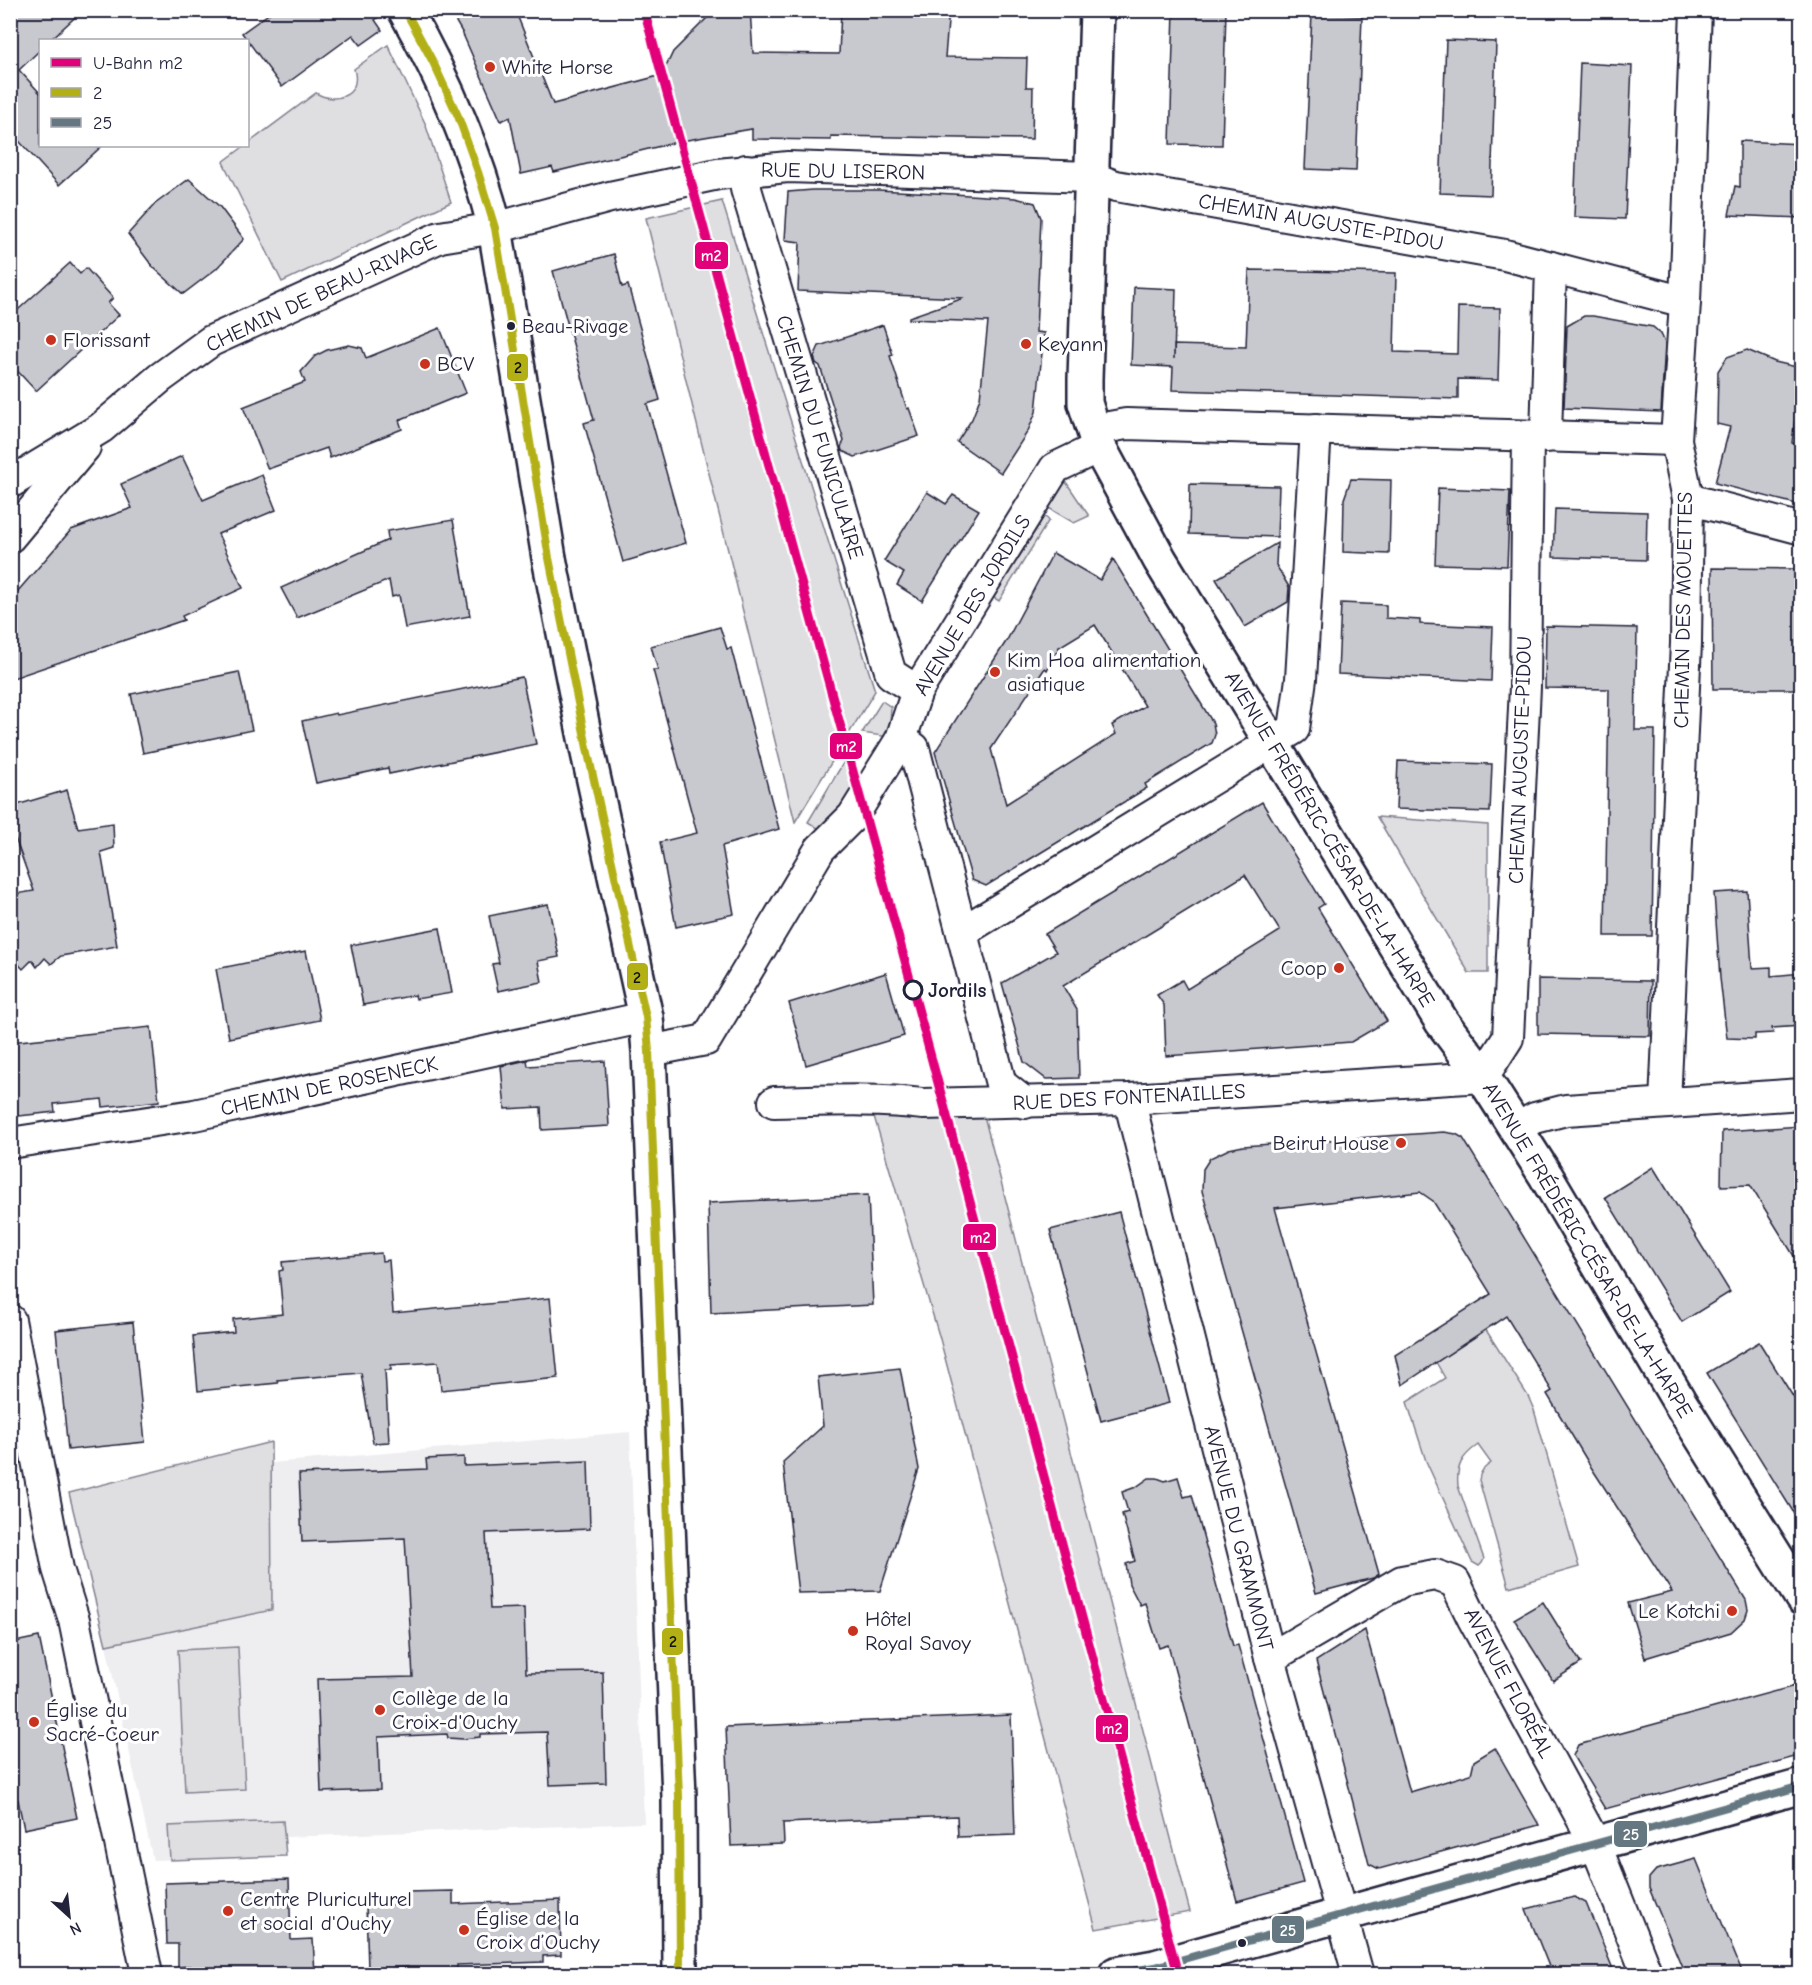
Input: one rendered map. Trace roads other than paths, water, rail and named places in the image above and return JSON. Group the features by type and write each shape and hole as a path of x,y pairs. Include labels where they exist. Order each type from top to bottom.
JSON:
{"street":[{"path":"405,10 452,104 486,191 495,228 558,605 646,1017 679,1797 680,1974"},
{"name":"AVENUE FRÉDÉRIC-CÉSAR-DE-LA-HARPE","path":"1097,10 1085,379 1085,403 1096,438 1160,560 1271,743 1442,1022 1517,1128 1679,1401 1802,1598"},
{"name":"CHEMIN DES MOUETTES","path":"1665,1103 1686,643 1688,499 1676,440 1685,302 1696,13"},
{"name":"RUE DU LISERON","path":"495,228 610,196 746,170 788,167 1091,177"},
{"name":"CHEMIN DU FUNICULAIRE","path":"746,170 746,189 891,674 917,691"},
{"name":"CHEMIN AUGUSTE-PIDOU","path":"1091,177 1116,186 1505,255 1685,302"},
{"name":"CHEMIN DE BEAU-RIVAGE","path":"16,514 101,428 160,378 211,341 440,237 495,228"},
{"name":"CHEMIN AUGUSTE-PIDOU","path":"1483,1077 1508,1038 1537,436 1551,267"},
{"path":"1096,438 1126,424 1676,440"},
{"name":"CHEMIN DE BEAU-RIVAGE","path":"10,483 101,428"},
{"path":"962,932 1294,729 1301,679 1316,429"},
{"name":"AVENUE DES JORDILS","path":"649,1051 706,1040 820,849 853,816 901,739 917,691 1056,468 1096,438"},
{"path":"1688,499 1802,529"},
{"path":"901,739 914,748 1001,1084 1025,1103"},
{"name":"CHEMIN DE ROSENECK","path":"10,1143 195,1115 646,1017"},
{"name":"RUE DES FONTENAILLES","path":"774,1102 1025,1103 1129,1099 1483,1077"},
{"path":"1517,1128 1535,1118 1566,1110 1802,1094"},
{"name":"AVENUE DU GRAMMONT","path":"1129,1099 1270,1658 1358,1974"},
{"path":"10,1320 58,1569 74,1620 147,1974"},
{"name":"AVENUE FLORÉAL","path":"1270,1658 1402,1581 1435,1575 1455,1582 1595,1843 1647,1974"},
{"path":"1116,1974 1155,1967 1802,1786"}],"metro line":[{"name":"m2","path":"644,10 913,990 1178,1974"}],"place":[{"name":"White Horse","path":"490,67"},
{"name":"Beau-Rivage","path":"511,326"},
{"name":"Florissant","path":"51,340"},
{"name":"Keyann","path":"1026,344"},
{"name":"BCV","path":"425,364"},
{"name":"Kim Hoa alimentation asiatique","path":"995,672"},
{"name":"Coop","path":"1339,968"},
{"name":"Jordils","path":"913,990"},
{"name":"Beirut House","path":"1401,1143"},
{"name":"Le Kotchi","path":"1732,1611"},
{"name":"Hôtel Royal Savoy","path":"853,1631"},
{"name":"Collège de la Croix-d'Ouchy","path":"380,1710"},
{"name":"Église du Sacré-Coeur","path":"34,1722"},
{"name":"Centre Pluriculturel et social d'Ouchy","path":"228,1911"},
{"name":"Église de la Croix d’Ouchy","path":"464,1930"}]}
